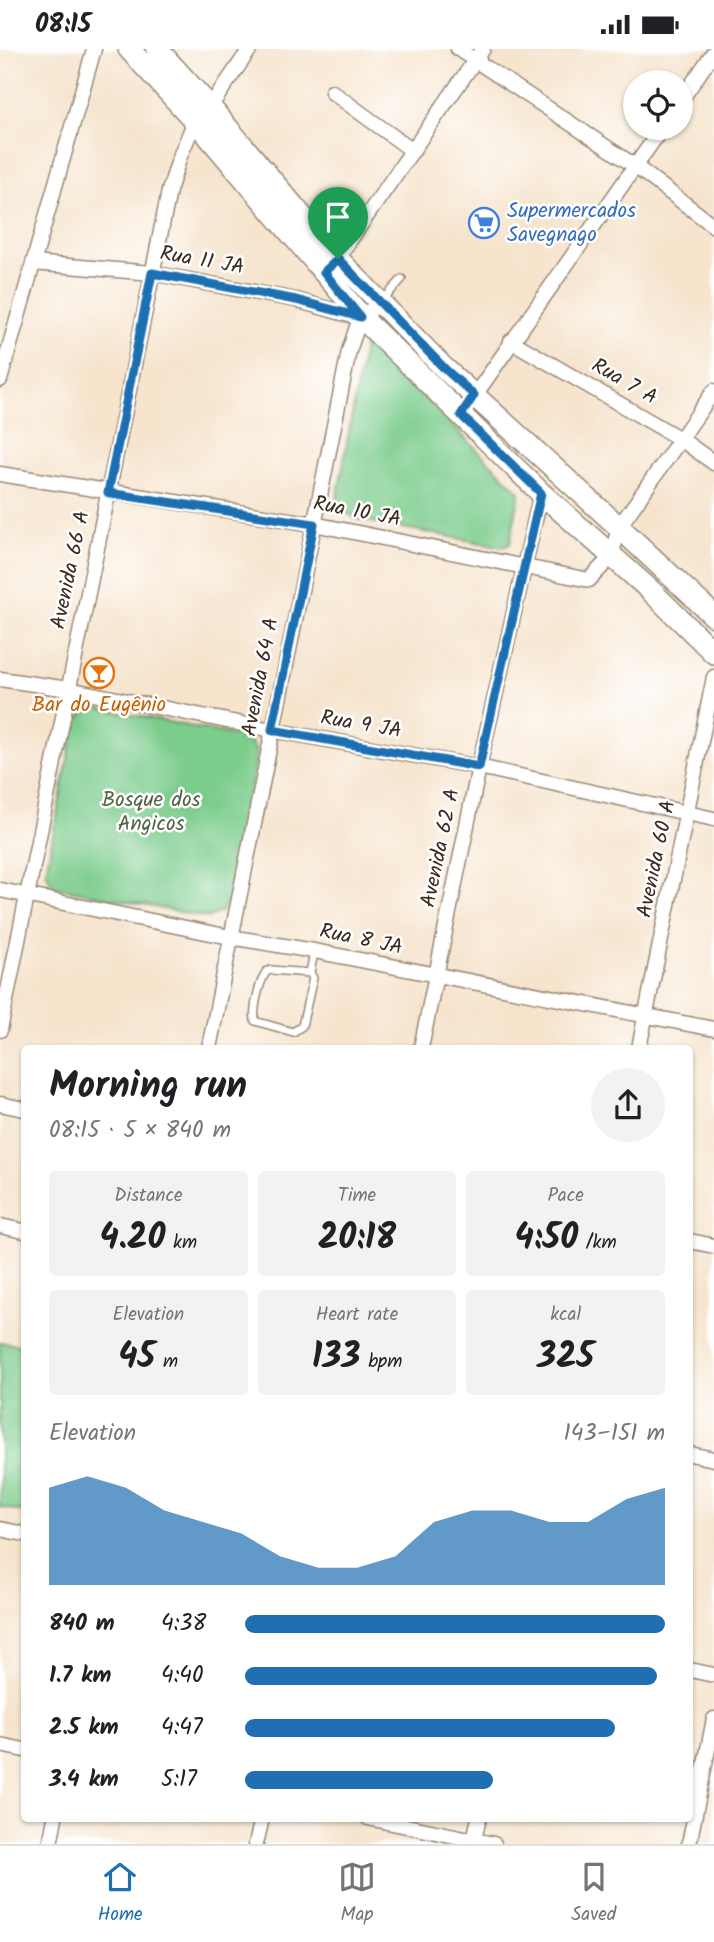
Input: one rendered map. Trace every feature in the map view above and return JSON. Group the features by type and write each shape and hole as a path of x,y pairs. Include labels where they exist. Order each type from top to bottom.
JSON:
{"main road":[{"path":"129,49 202,114"},
{"path":"157,49 202,114 331,265 360,317 541,493 649,589 714,653"},
{"path":"331,265 382,302 445,369 714,616"}],"street":[{"path":"0,380 94,49"},
{"name":"Avenida 66 A","path":"0,1030 169,191 180,156 202,114 250,49"},
{"path":"458,49 479,55 714,226"},
{"path":"693,83 714,52"},
{"path":"331,265 479,55"},
{"path":"332,92 413,151"},
{"path":"461,415 653,140"},
{"name":"Rua 11 JA","path":"33,263 152,273 296,300 360,317"},
{"path":"360,317 382,302"},
{"name":"Avenida 64 A","path":"210,1045 349,351 360,317"},
{"name":"Rua 7 A","path":"511,341 682,440 714,463"},
{"path":"611,557 620,527 714,391"},
{"name":"Rua 10 JA","path":"0,474 314,524 589,580 611,557"},
{"name":"Avenida 62 A","path":"422,1045 522,567 541,493"},
{"name":"Avenida 60 A","path":"640,1045 714,677"},
{"name":"Rua 9 JA","path":"0,679 68,689 272,730 479,767 714,819"},
{"name":"Rua 8 JA","path":"0,890 230,937 714,1029"},
{"path":"0,1104 21,1108"},
{"path":"0,1226 21,1230"},
{"path":"693,1242 714,1246"},
{"path":"693,1455 714,1459"},
{"path":"0,1529 21,1533"},
{"path":"693,1670 714,1675"},
{"path":"689,1844 714,1719"},
{"path":"0,1745 21,1749"},
{"path":"50,1844 54,1822"},
{"path":"256,1844 261,1822"},
{"path":"386,1822 494,1844"},
{"path":"474,1842 478,1822"}],"lane":[{"path":"382,302 402,279"},
{"path":"310,973 271,970 266,972 255,1021 293,1031 299,1030 313,978 310,973 314,951"}],"green space":[{"path":"365,340 520,492 510,544 503,547 357,519 344,511 337,500"},
{"name":"Bosque dos Angicos","path":"94,707 238,736 251,742 257,754 228,900 222,911 209,918 55,887 50,881 46,871 75,723"},
{"path":"0,1342 21,1346 21,1511 0,1507"}],"place":[{"name":"Supermercados Savegnago","path":"484,223"},
{"name":"Bar do Eugênio","path":"99,673"}],"route":[{"path":"338,259 445,369 474,395 461,415 541,493 522,567 479,767 272,730 314,524 108,493 152,273 296,300 360,317 324,272 338,259"}]}
